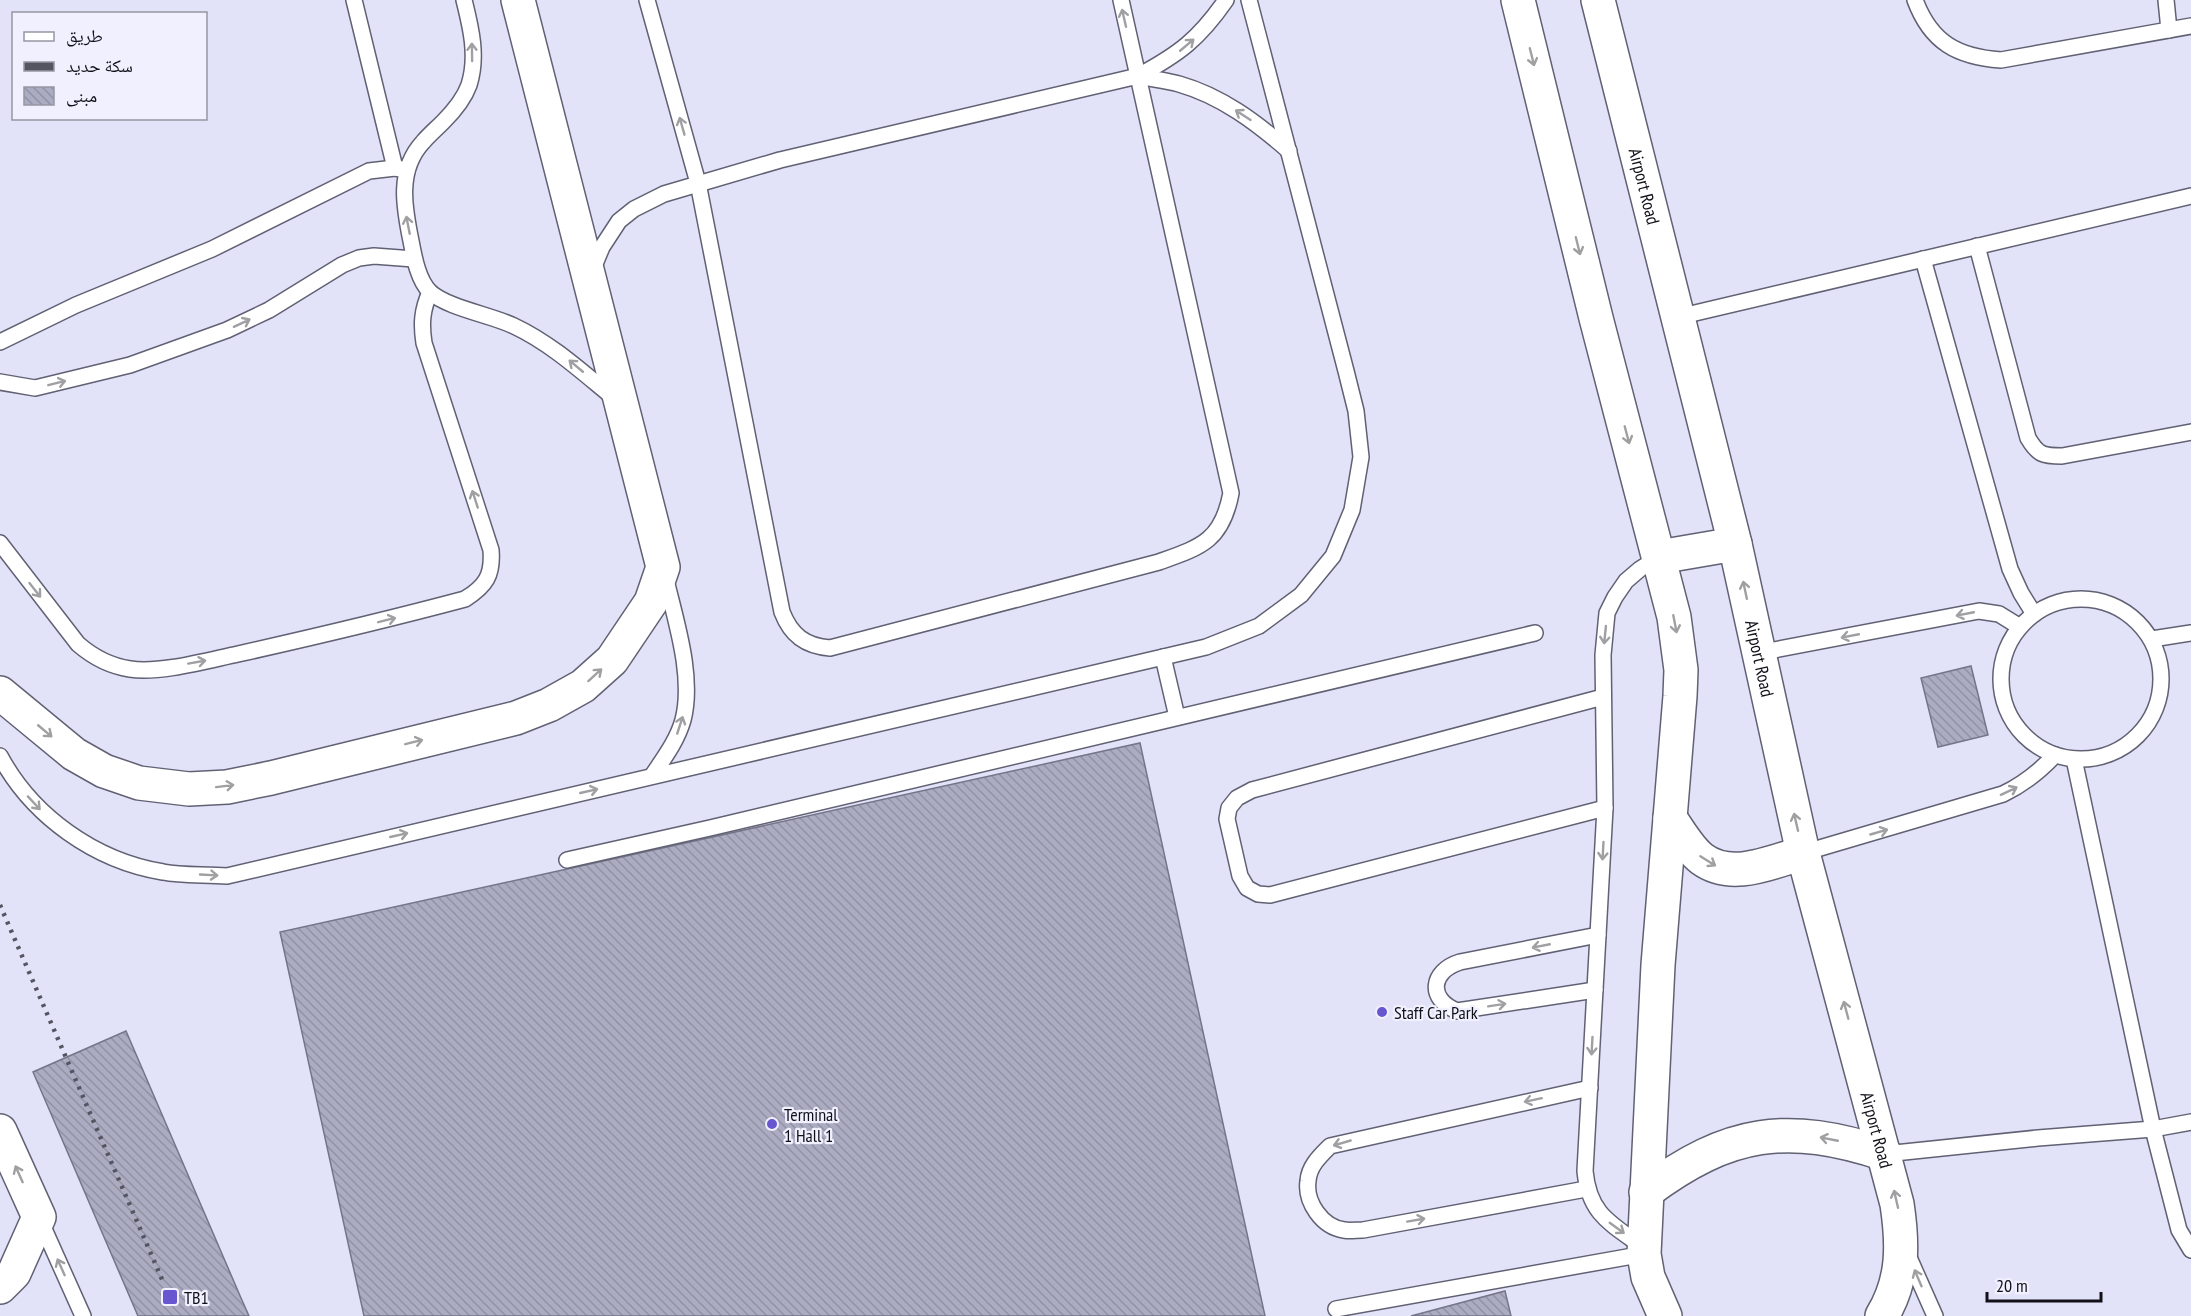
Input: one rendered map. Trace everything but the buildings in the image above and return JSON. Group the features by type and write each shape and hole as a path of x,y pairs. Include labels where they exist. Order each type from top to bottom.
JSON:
{"street":[{"path":"0,693 74,754 104,771 139,783 160,787 189,789 227,787 504,720 549,705 583,686 612,660 651,602 663,567 518,0"},
{"path":"1518,0 1593,306 1674,617 1681,670 1658,965 1653,1104 1644,1251 1648,1277 1665,1316"},
{"name":"Airport Road","path":"1598,0 1735,544 1803,854 1897,1204 1902,1241 1898,1278 1882,1316"},
{"path":"1659,557 1735,544"},
{"path":"1670,818 1702,859 1718,867 1736,870 1803,854"},
{"path":"0,1131 39,1217 14,1273 0,1287"},
{"path":"1646,1192 1676,1169 1700,1156 1742,1141 1778,1135 1814,1136 1850,1143 1885,1154"}],"lane":[{"path":"354,0 401,169 404,207 414,259 429,292 447,302 512,325 541,340 621,404"},
{"path":"0,342 76,304 212,249 369,171 401,169 422,143 455,110 469,87 474,55 470,22 464,0"},
{"path":"647,0 698,183 782,612 788,628 797,637 816,647 830,648 1167,560 1200,547 1216,533 1227,512 1231,493 1120,0"},
{"path":"589,277 602,247 619,221 634,209 664,194 780,160 1137,76 1171,59 1212,20 1226,0"},
{"path":"0,756 33,803 70,836 122,861 163,872 227,876 1206,647 1258,626 1301,595 1333,556 1352,510 1362,457 1356,411 1249,0"},
{"path":"1916,0 1932,32 1956,51 1977,58 2001,60 2191,26"},
{"path":"2166,0 2169,30"},
{"path":"1137,76 1178,83 1208,96 1238,111 1264,129 1289,151"},
{"path":"1678,317 2191,196"},
{"path":"1977,246 2028,438 2035,449 2046,456 2062,456 2191,432"},
{"path":"0,382 35,388 130,365 238,325 269,310 342,265 359,258 374,256 414,259"},
{"path":"1923,259 2010,569 2034,614"},
{"path":"0,543 78,644 92,656 112,665 132,670 154,669 218,658 321,636 465,599 481,590 488,578 492,563 491,550 424,343 421,326 422,309 429,292"},
{"path":"1644,1251 1605,1219 1594,1206 1586,1190 1585,1171 1605,808 1603,655 1607,613 1626,581 1659,557"},
{"path":"652,776 673,745 683,720 687,695 682,648 663,567"},
{"path":"2089,598 2108,602 2125,611 2140,623 2152,639 2159,656 2162,675 2160,695 2154,714 2143,730 2129,743 2112,753 2094,758 2074,759 2055,755 2037,747 2022,734 2011,718 2004,700 2001,681 2002,662 2019,627 2034,614 2050,604 2069,599 2089,598"},
{"path":"1758,653 1979,611 1999,614 2019,627"},
{"path":"567,860 1535,633"},
{"path":"2152,639 2191,633"},
{"path":"1164,657 1177,717"},
{"path":"1603,697 1252,790 1237,798 1229,808 1227,819 1240,876 1247,888 1258,894 1270,895 1605,808"},
{"path":"1803,854 2003,794 2026,783 2055,755"},
{"path":"2074,759 2153,1129 2180,1230 2191,1250"},
{"path":"1595,990 1457,1011 1446,1006 1438,997 1436,985 1440,974 1449,965 1599,936"},
{"path":"1586,1190 1363,1230 1341,1230 1322,1220 1310,1202 1308,1181 1315,1161 1330,1146 1590,1088"},
{"path":"1885,1154 2153,1129 2191,1122"},
{"path":"39,1217 83,1316"},
{"path":"1902,1241 1935,1316"},
{"path":"1336,1309 1644,1251"}],"railway":[{"path":"0,905 164,1284"}],"place":[{"name":"Staff Car Park","path":"1382,1012"},
{"name":"Terminal 1 Hall 1","path":"772,1124"},
{"name":"TB1","path":"170,1297"}]}
